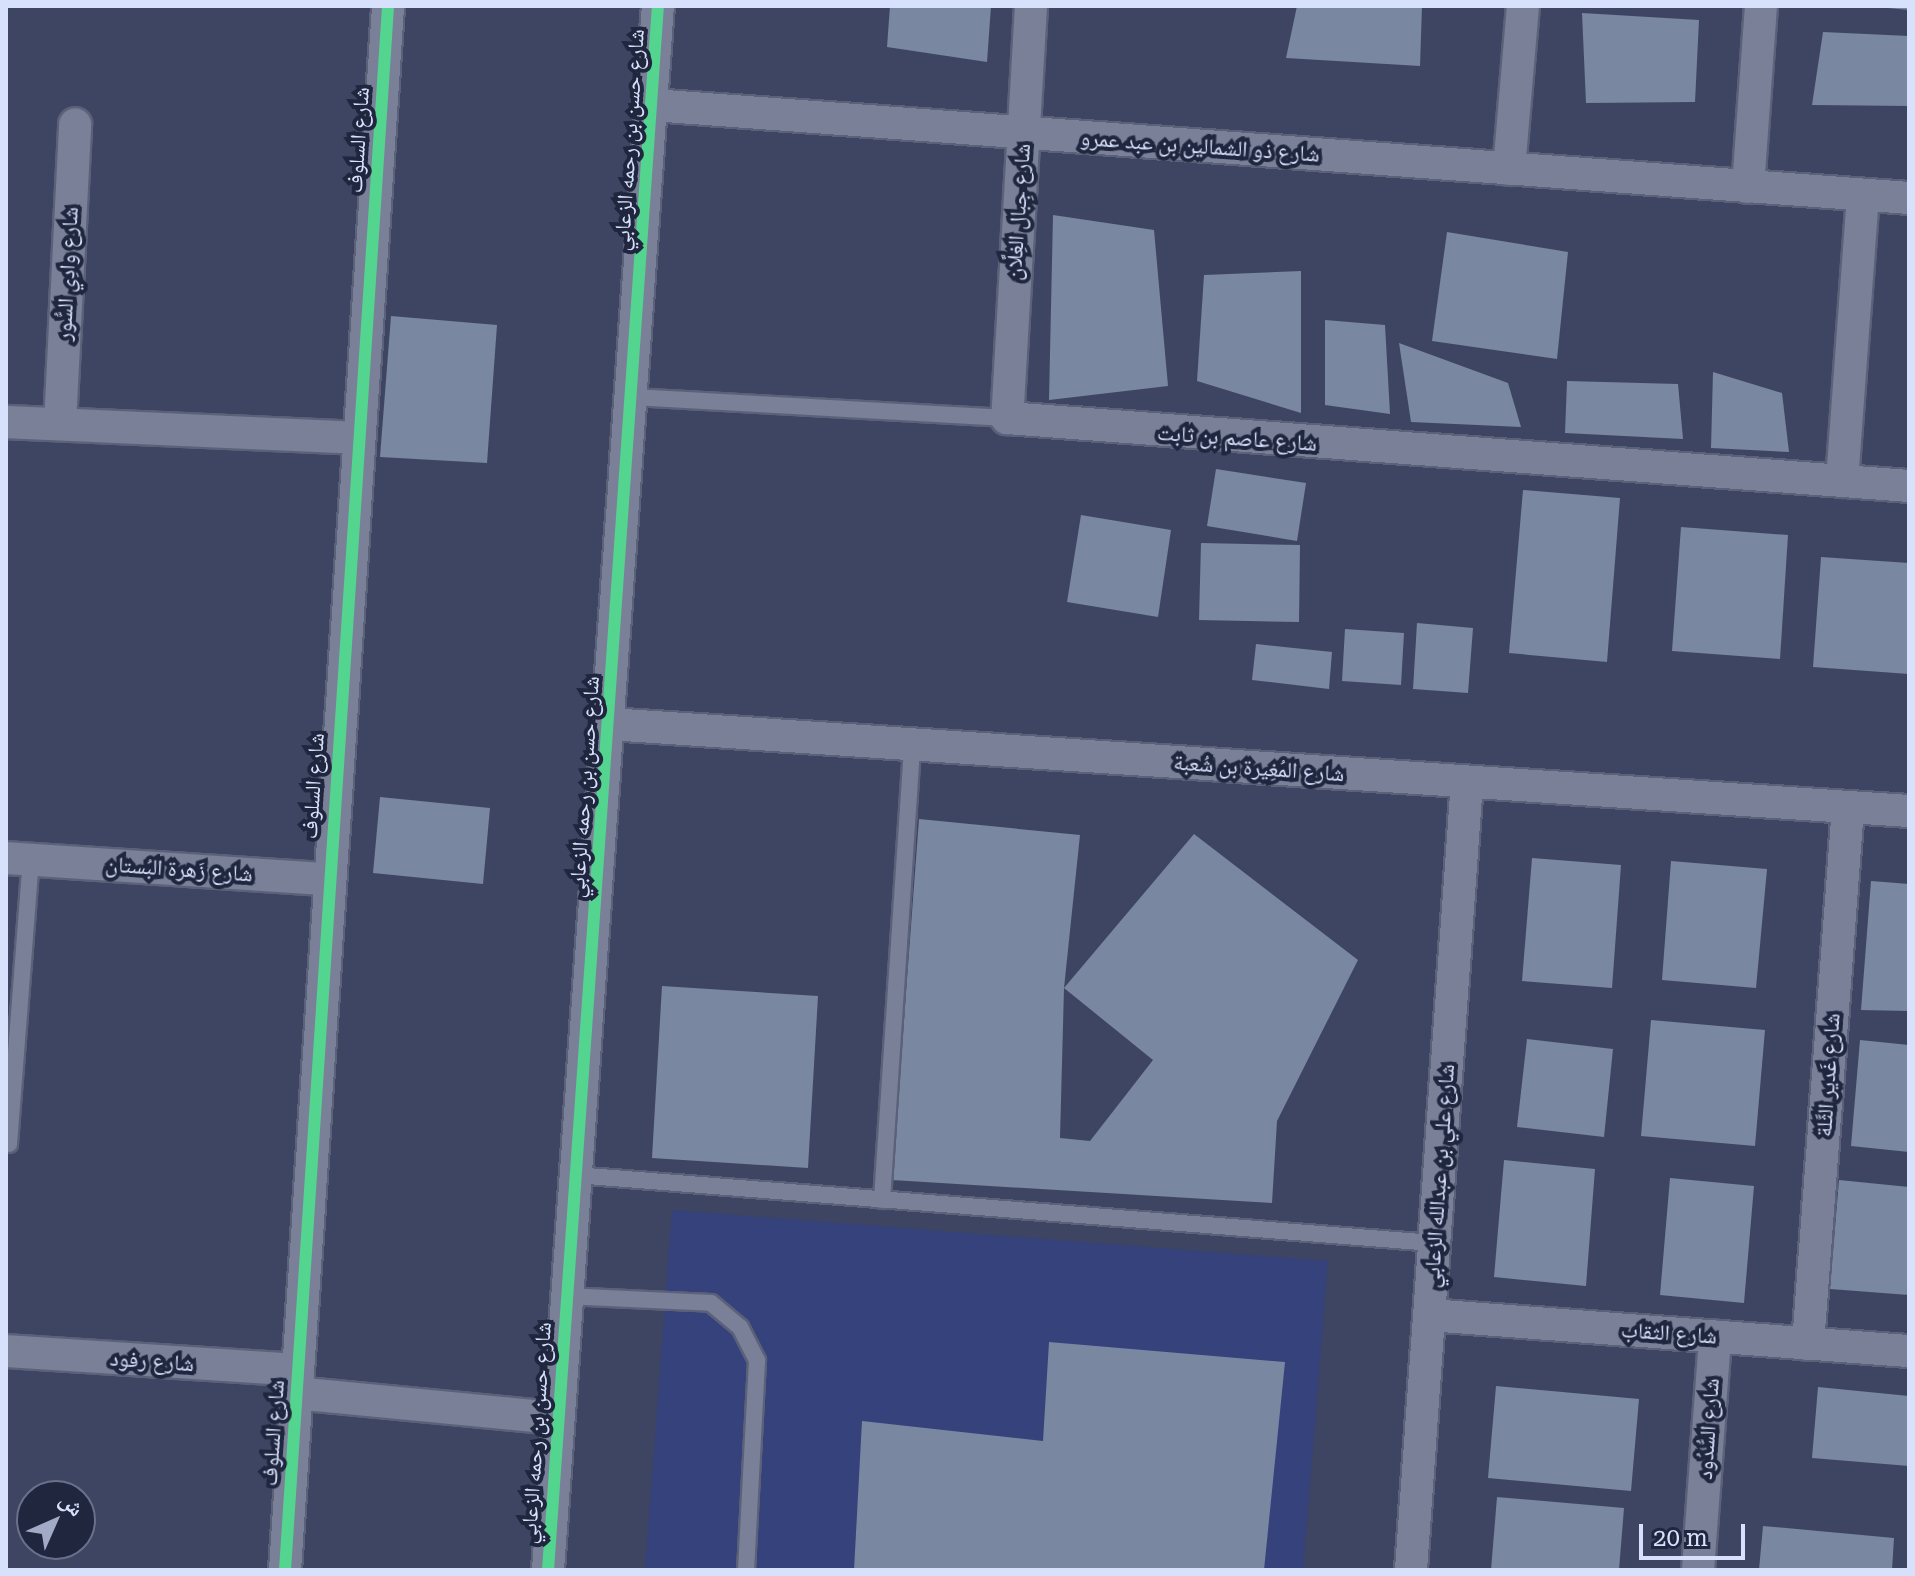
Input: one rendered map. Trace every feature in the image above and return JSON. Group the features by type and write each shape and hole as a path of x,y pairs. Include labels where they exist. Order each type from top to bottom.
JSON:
{"street":[{"name":"شارع السلوف","path":"285,1570 326,879 388,6"},
{"name":"شارع حسن بن رحمه الزعابي","path":"548,1570 556,1418 609,724 658,6"},
{"name":"شارع جِبال الغِلَّان","path":"1007,418 1031,6"},
{"path":"1509,169 1523,6"},
{"path":"1748,187 1761,6"},
{"name":"شارع ذو الشمالين بن عبد عمرو","path":"652,105 1909,198"},
{"name":"شارع وادِي السُّور","path":"60,424 75,124"},
{"path":"1842,481 1863,196"},
{"name":"شارع عاصم بن ثابت","path":"1007,418 1909,486"},
{"path":"6,422 356,438"},
{"name":"شارع المُغِيرة بن شُعبة","path":"609,724 1909,811"},
{"name":"شارع علي بن عبدالله الزعابي","path":"1411,1570 1467,782"},
{"name":"شارع غَدير الثَّلة","path":"1808,1344 1848,807"},
{"name":"شارع زَهرة البُستان","path":"18,859 326,879"},
{"name":"شارع الثقاب","path":"1429,1315 1909,1351"},
{"name":"شارع السُّدُود","path":"1698,1570 1715,1337"},
{"name":"شارع رفود","path":"6,1351 296,1382 556,1418"}],"lane":[{"name":"شارع عاصم بن ثابت","path":"632,397 1007,418"},
{"path":"882,1200 912,744"},
{"name":"شارع زَهرة البُستان","path":"9,1144 18,859"},
{"path":"575,1175 1434,1243"},
{"path":"565,1296 711,1303 740,1327 757,1361 746,1570"}],"shaded area":[{"path":"672,1210 1328,1261 1303,1570 645,1570"}],"building":[{"path":"890,6 991,6 987,62 887,47"},
{"path":"1297,6 1422,6 1420,66 1286,58"},
{"path":"1909,6 1909,10 1888,8"},
{"path":"1582,13 1699,20 1695,102 1586,103"},
{"path":"1823,32 1909,36 1909,106 1812,105"},
{"path":"1053,215 1154,230 1168,386 1049,400"},
{"path":"1447,232 1568,252 1557,359 1432,341"},
{"path":"1301,271 1301,413 1197,381 1204,275"},
{"path":"391,316 497,325 487,463 380,457"},
{"path":"1325,320 1385,325 1390,414 1325,405"},
{"path":"1399,343 1508,383 1521,427 1411,422"},
{"path":"1713,372 1782,393 1789,452 1711,448"},
{"path":"1567,381 1678,384 1683,439 1565,433"},
{"path":"1216,469 1306,483 1297,541 1207,526"},
{"path":"1523,490 1620,498 1607,662 1509,653"},
{"path":"1081,515 1171,530 1158,617 1067,602"},
{"path":"1681,527 1788,535 1780,659 1672,651"},
{"path":"1201,543 1300,545 1299,622 1199,620"},
{"path":"1821,557 1909,563 1909,674 1813,667"},
{"path":"1417,623 1473,628 1468,693 1413,689"},
{"path":"1345,629 1404,633 1401,685 1342,681"},
{"path":"1256,644 1332,652 1329,689 1252,680"},
{"path":"380,797 490,808 483,884 373,873"},
{"path":"919,819 1080,835 1064,988 1194,834 1358,960 1277,1121 1272,1203 892,1180","holes":["1064,988 1153,1060 1090,1141 1060,1138"]},
{"path":"1532,858 1621,865 1612,988 1522,981"},
{"path":"1671,861 1767,869 1756,988 1662,980"},
{"path":"1871,881 1909,884 1909,1011 1861,1010"},
{"path":"662,986 818,996 808,1168 652,1158"},
{"path":"1651,1020 1765,1030 1755,1146 1641,1136"},
{"path":"1527,1039 1613,1049 1604,1137 1517,1127"},
{"path":"1860,1040 1909,1045 1909,1152 1851,1146"},
{"path":"1504,1160 1595,1169 1586,1286 1494,1277"},
{"path":"1670,1178 1754,1186 1744,1303 1660,1295"},
{"path":"1839,1180 1909,1187 1909,1295 1830,1289"},
{"path":"1049,1342 1285,1362 1264,1570 854,1570 862,1421 1043,1441"},
{"path":"1496,1386 1639,1399 1631,1491 1488,1478"},
{"path":"1818,1387 1909,1396 1909,1466 1812,1458"},
{"path":"1497,1497 1624,1508 1619,1570 1491,1570"},
{"path":"1763,1526 1894,1538 1892,1570 1759,1570"}],"cycle path":[{"path":"285,1570 388,6"},
{"path":"548,1570 658,6"}]}
